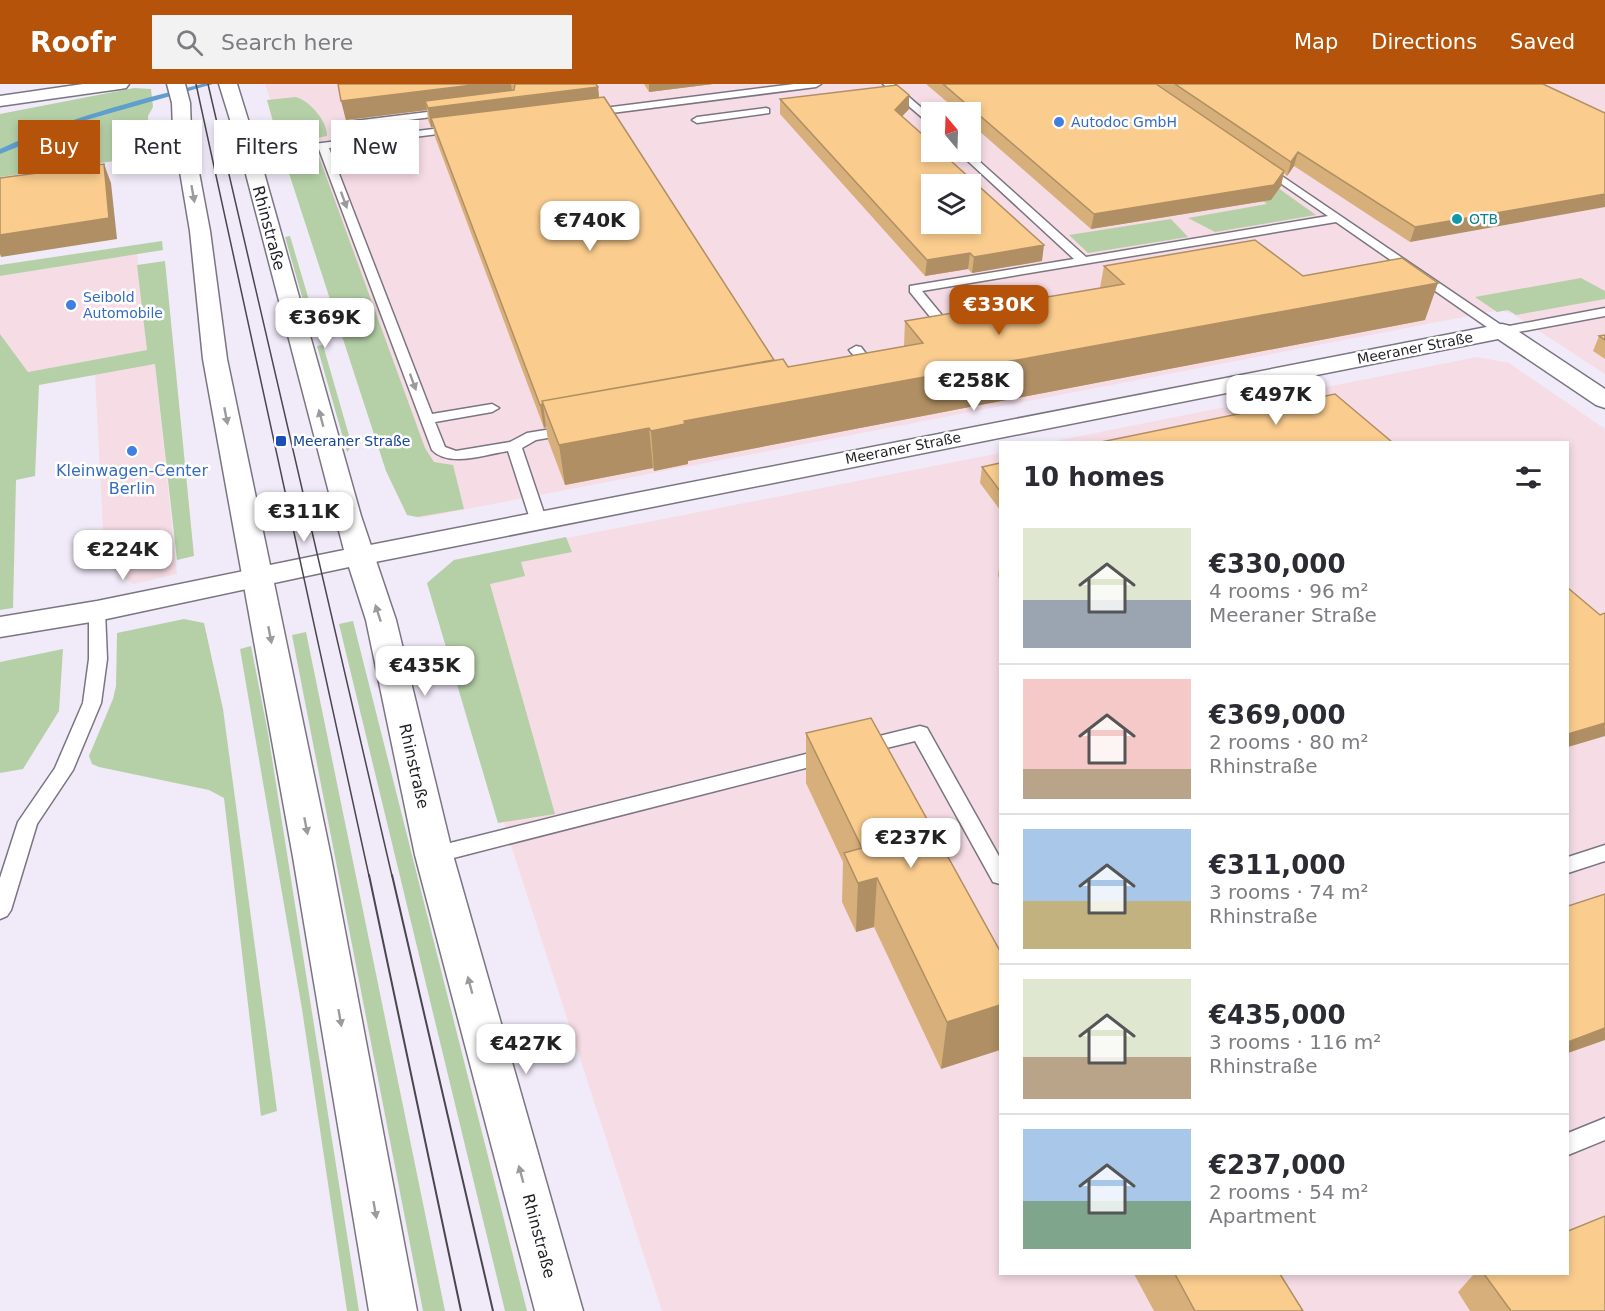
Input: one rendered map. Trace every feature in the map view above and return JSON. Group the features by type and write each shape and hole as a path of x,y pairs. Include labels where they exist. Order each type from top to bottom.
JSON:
{"main road":[{"path":"0,101 120,84"},
{"name":"Rhinstraße","path":"228,84 239,120"},
{"path":"178,89 182,130 200,231 215,359 259,577 393,1311"},
{"name":"Rhinstraße","path":"255,174 269,234 360,556 381,620 434,855 559,1311"},
{"path":"1502,331 1605,400"},
{"name":"Meeraner Straße","path":"259,577 538,519 1502,331"},
{"path":"0,627 97,611 259,577"}],"lane":[{"path":"573,115 816,84"},
{"path":"888,84 921,113"},
{"path":"386,120 466,110"},
{"path":"697,120 765,111"},
{"path":"419,134 468,128"},
{"path":"319,146 331,145"},
{"path":"323,146 439,450 455,455 514,446 532,436 579,428"},
{"path":"974,162 1083,260"},
{"path":"1257,162 1502,331 1605,312"},
{"path":"949,331 914,289 1338,218"},
{"path":"849,379 867,364 856,350"},
{"path":"427,419 492,408"},
{"path":"514,446 538,519"},
{"path":"0,910 28,822 63,770 92,703 98,659 97,611"},
{"path":"434,855 920,733 999,874"},
{"path":"1569,865 1605,853"},
{"path":"1569,1144 1605,1129"}],"shaded area":[{"path":"265,84 1605,84 1605,374 1513,314 1500,310 420,518 415,516 296,174 319,174 319,120 278,120"},
{"name":"Seibold Automobile","path":"137,254 147,350 28,372 0,334 0,276"},
{"path":"1477,357 1509,363 1605,429 1605,1311 662,1311 509,839 430,581 454,560 999,453 999,1275 1569,1275 1569,441 1055,441"},
{"name":"Kleinwagen-Center Berlin","path":"155,364 177,574 133,584 105,564 95,375"}],"green space":[{"path":"134,88 151,89 153,107 148,120 112,120 112,161 100,163 100,120 18,120 18,174 21,174 0,177 0,114"},
{"path":"296,97 301,99 317,113 325,125 327,136 319,138 319,120 272,120 267,100"},
{"path":"1226,151 1316,215 1215,232 1188,218 1267,204 1200,155"},
{"path":"319,157 425,448 434,462 453,465 464,509 417,517 407,515 386,471 289,174 319,174"},
{"path":"1171,219 1188,237 1088,253 1069,235"},
{"path":"290,236 319,334 313,335 285,237"},
{"path":"162,241 163,250 0,276 0,265"},
{"path":"165,261 194,556 177,560 155,364 39,385 35,476 16,480 13,608 0,610 0,334 28,372 147,350 137,265"},
{"path":"1581,278 1605,291 1605,299 1516,315 1508,310 1497,312 1475,297"},
{"path":"323,345 352,446 347,452 317,346"},
{"path":"566,537 572,552 521,562 525,576 490,584 555,814 498,823 427,583 454,560"},
{"path":"184,619 204,623 223,709 277,1111 261,1116 224,798 209,790 99,767 92,764 89,756 113,699 116,686 117,633"},
{"path":"353,621 527,1311 505,1311 339,624"},
{"path":"306,632 445,1311 423,1311 292,635"},
{"path":"251,646 268,733 359,1311 347,1311 302,1009 240,649"},
{"path":"63,649 59,711 23,769 0,773 0,662"}],"building":[{"path":"338,84 481,84 341,101"},
{"path":"515,84 596,84 598,87 428,108 425,101 514,90"},
{"path":"943,84 1156,84 1284,171 1274,185 1094,214 981,117 981,102 964,102"},
{"path":"1175,84 1543,84 1605,113 1605,194 1415,227 1298,152 1291,162"},
{"path":"897,85 909,95 895,110 921,133 921,162 952,162 965,174 921,174 921,234 981,234 981,188 1044,245 974,257 970,253 927,260 780,99"},
{"path":"604,97 774,360 542,401 543,404 540,405 431,118"},
{"path":"104,164 109,218 0,235 0,178 30,174 100,174 100,165"},
{"path":"1255,240 1303,276 1402,258 1438,283 684,421 685,424 651,431 649,428 559,445 542,401 783,359 788,367 923,343 905,321 1124,284 1104,266"},
{"path":"1335,394 1391,441 1106,441"},
{"path":"999,463 999,490 982,467"},
{"path":"1569,589 1600,615 1605,613 1605,723 1569,734"},
{"path":"871,718 999,949 999,1005 947,1022 877,878 858,883 844,853 862,848 806,733"},
{"path":"1605,894 1605,1028 1569,1042 1569,906"},
{"path":"1605,1216 1605,1311 1511,1311 1485,1275 1569,1275 1569,1231"},
{"path":"1176,1275 1281,1275 1303,1311 1195,1311"}],"waterway":[{"path":"0,152 76,120 210,84"}],"tram line":[{"path":"196,84 369,876"},
{"path":"208,84 392,876"},
{"path":"369,875 461,1311"},
{"path":"392,875 493,1311"}],"place":[{"name":"Autodoc GmbH","path":"1059,122"},
{"name":"OTB","path":"1457,219"},
{"name":"Seibold Automobile","path":"71,305"},
{"name":"Meeraner Straße","path":"281,441"},
{"name":"Kleinwagen-Center Berlin","path":"132,451"}]}
